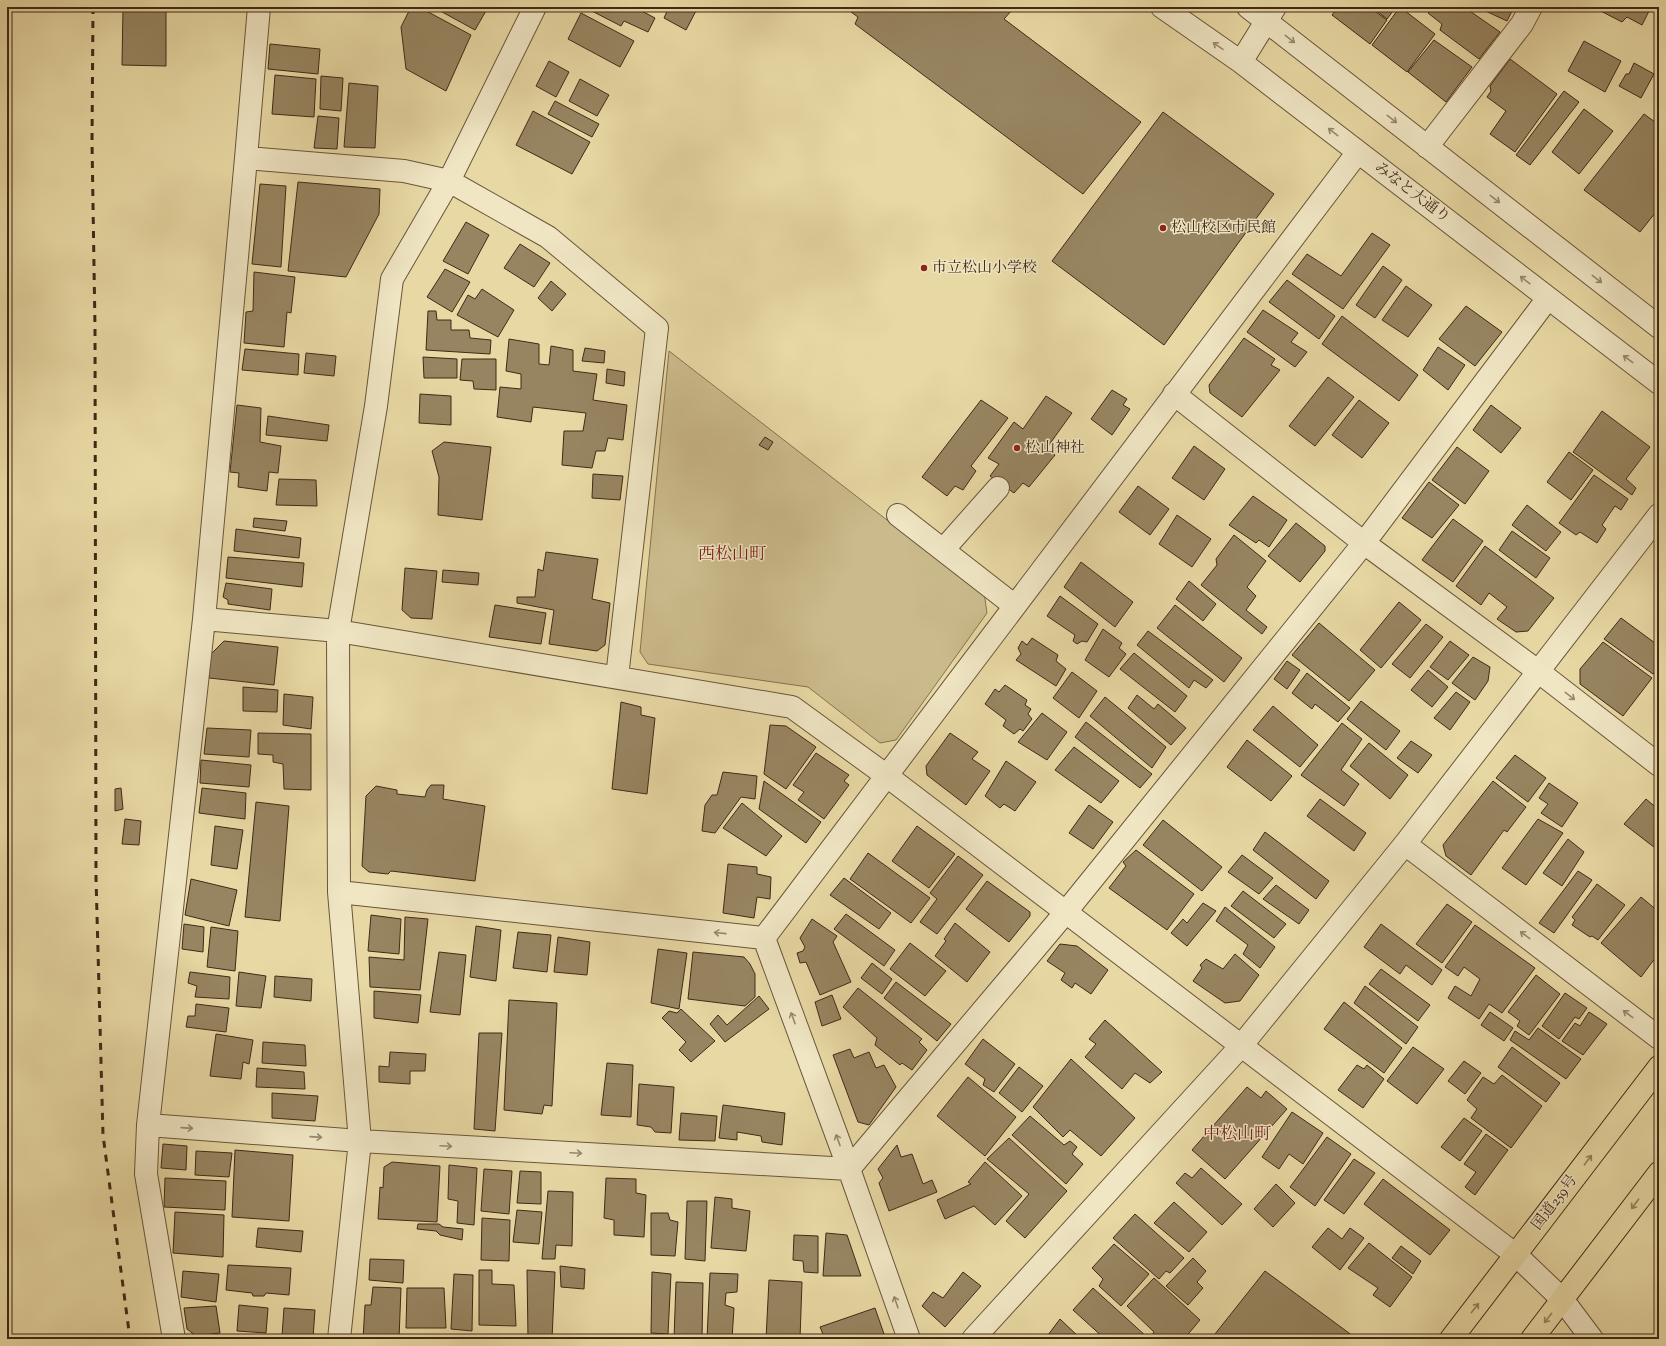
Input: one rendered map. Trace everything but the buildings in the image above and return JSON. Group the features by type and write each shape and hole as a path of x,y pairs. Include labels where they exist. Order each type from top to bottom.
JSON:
{"highway":[{"name":"国道259号","path":"1451,1339 1659,1067"},
{"path":"1532,1339 1659,1173"}],"street":[{"path":"174,1339 146,1174 148,1125 204,619 259,7"},
{"path":"339,1339 360,1140 340,892 338,631 376,406 392,279 449,180 535,7"},
{"name":"みなと大通り","path":"1162,7 1241,62 1659,383"},
{"path":"1248,7 1271,14 1427,147 1659,326"},
{"path":"1427,147 1522,24 1531,7"},
{"path":"1241,62 1271,14"},
{"path":"764,938 1358,152"},
{"path":"246,158 404,171 449,180 548,237 657,328 618,677"},
{"path":"849,1169 1065,913 1364,543 1548,298"},
{"path":"1174,394 1364,543 1539,672 1659,765"},
{"path":"943,550 998,488"},
{"path":"898,515 1015,606"},
{"path":"973,1339 1241,1046 1405,844 1659,515"},
{"path":"204,619 338,631 792,707 887,776 1516,1255 1562,1299 1592,1339"},
{"path":"1405,844 1659,1038"},
{"path":"340,892 764,938"},
{"path":"764,938 849,1169 909,1339"},
{"path":"148,1125 360,1140 849,1169"}],"shaded area":[{"path":"669,351 887,520 984,592 987,613 896,740 880,743 808,687 648,664 640,652"}],"railway":[{"path":"93,7 92,142 95,328 96,878 103,1135 130,1339"}],"place":[{"name":"松山校区市民館","path":"1163,228"},
{"name":"市立松山小学校","path":"924,268"},
{"name":"松山神社","path":"1017,448"}],"district":[{"name":"西松山町","path":"732,555"},
{"name":"中松山町","path":"1237,1135"}]}
